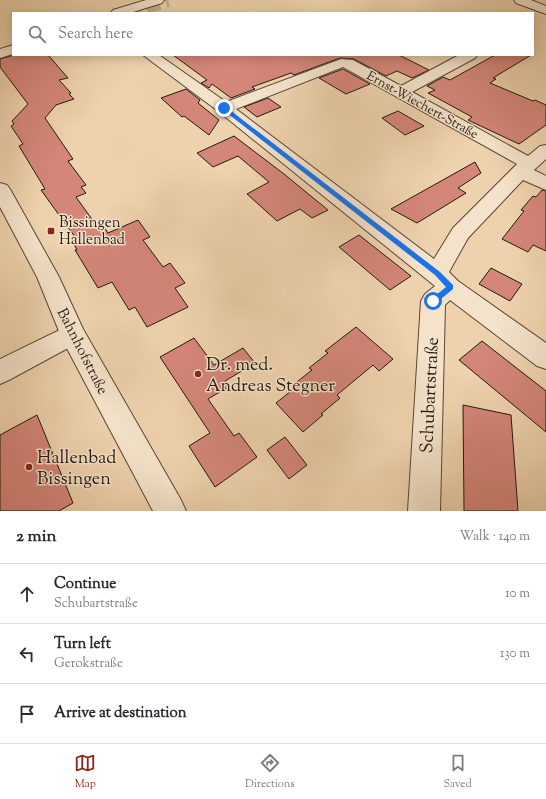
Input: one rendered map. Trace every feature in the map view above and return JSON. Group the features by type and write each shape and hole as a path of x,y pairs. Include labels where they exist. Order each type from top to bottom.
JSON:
{"street":[{"path":"120,12 158,0"},
{"path":"520,0 544,15"},
{"path":"0,54 12,49"},
{"path":"151,56 224,108 546,358"},
{"path":"401,92 468,56"},
{"name":"Ernst-Wiechert-Straße","path":"224,108 341,63 348,63 401,92 526,167 546,184"},
{"name":"Schubartstraße","path":"424,511 433,301 444,280 460,233 526,167 546,150"},
{"name":"Bahnhofstraße","path":"0,189 48,277 72,334 170,511"},
{"path":"0,372 72,334"}],"building":[{"path":"12,56 49,56 68,78 59,80 71,93 69,94 74,99 56,105 45,118 73,159 68,161 86,185 81,187 86,193 76,197 99,229 104,227 108,233 138,220 150,237 143,240 163,267 170,263 185,283 175,288 188,307 147,327 135,307 129,310 112,282 98,288 75,250 77,250 71,238 75,237 41,190 45,189 19,146 23,144 11,126 14,124 12,121 28,104 0,67 0,59"},
{"path":"174,56 401,56 429,70 412,78 397,71 386,76 354,59 340,58 294,75 291,73 252,87 255,89 231,98 212,84 209,88 201,83 207,80"},
{"path":"493,56 529,56 493,78 496,79 490,83 546,105 546,125 519,144 468,120 472,117 428,93 435,90 427,86 443,77 450,80"},
{"path":"343,69 370,84 346,94 319,78"},
{"path":"186,89 200,100 198,103 219,120 209,135 184,116 182,117 161,98"},
{"path":"268,98 281,107 257,117 244,107"},
{"path":"398,111 424,126 405,135 382,118"},
{"path":"234,136 328,210 312,218 300,209 277,221 247,194 269,182 238,156 213,167 197,153"},
{"path":"475,162 481,173 458,188 466,193 417,223 391,209"},
{"path":"542,190 546,191 546,251 533,245 528,252 502,239 524,211 521,210 533,196 536,197"},
{"path":"359,235 411,276 390,290 339,247"},
{"path":"491,268 522,284 510,301 479,284"},
{"path":"356,327 393,359 379,371 373,365 337,395 340,398 303,432 276,403 296,387 293,385 312,370 309,368 328,353 325,351"},
{"path":"194,338 214,365 243,348 255,363 225,381 230,386 208,399 234,436 239,433 257,457 215,487 189,446 210,433 160,357"},
{"path":"482,341 546,391 546,432 459,360"},
{"path":"463,405 511,415 518,511 464,511"},
{"name":"Hallenbad Bissingen","path":"37,415 73,503 59,511 0,511 0,435"},
{"path":"285,437 307,465 289,479 267,450"}],"tunnel":[{"path":"130,12 168,0"}],"place":[{"name":"Bissingen Hallenbad","path":"51,231"},
{"name":"Dr. med. Andreas Stegner","path":"198,374"},
{"name":"Hallenbad Bissingen","path":"29,467"}],"route":[{"path":"224,108 437,274 450,287 433,301"}]}
